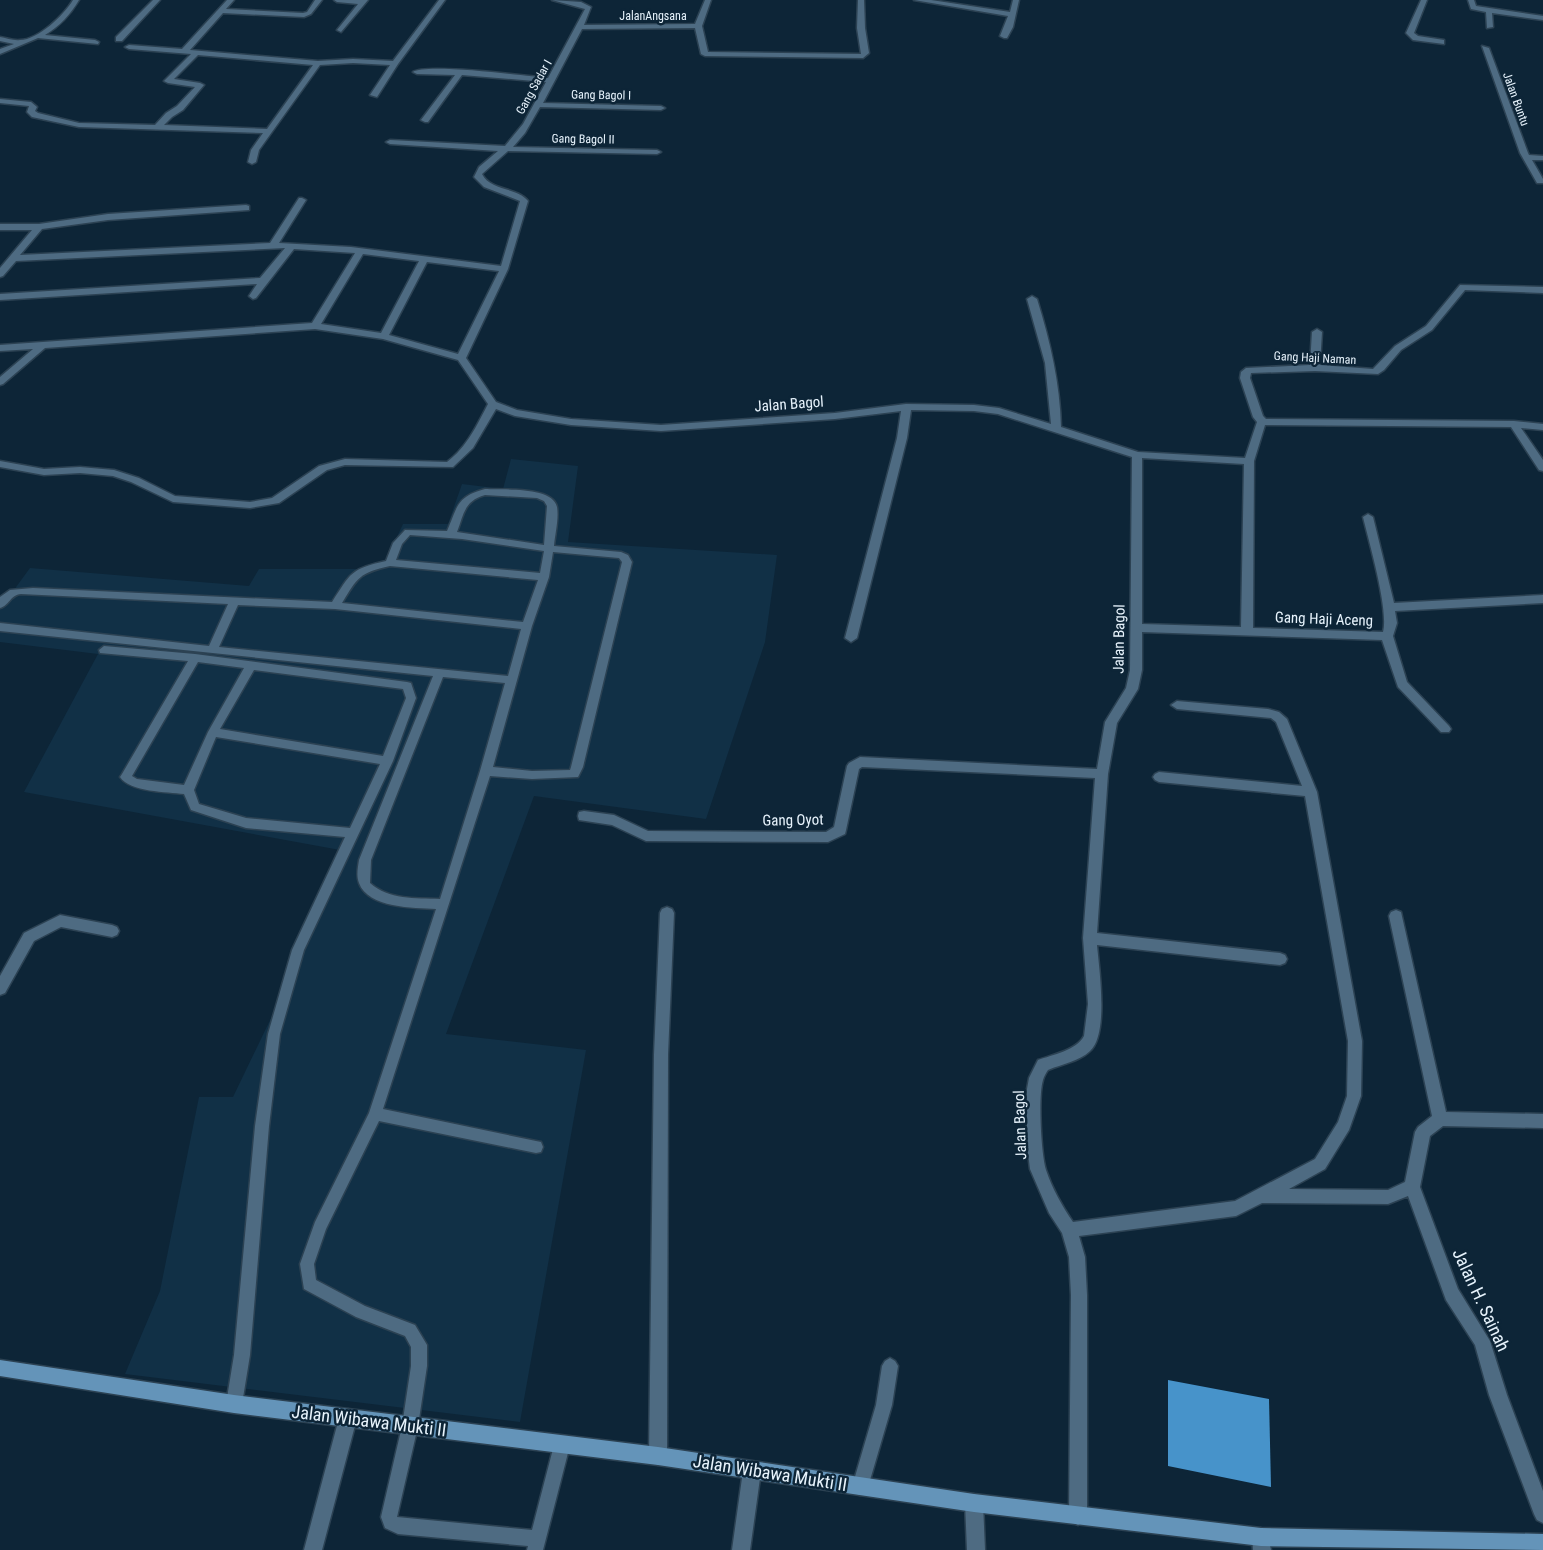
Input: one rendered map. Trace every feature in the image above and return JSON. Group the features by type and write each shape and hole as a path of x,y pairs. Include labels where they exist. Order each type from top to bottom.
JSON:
{"main road":[{"name":"Jalan Wibawa Mukti II","path":"0,1368 234,1404 658,1456 974,1504 1078,1516 1261,1544 1543,1543"}],"street":[{"path":"0,52 58,25 76,0"},
{"path":"119,40 157,0"},
{"path":"182,53 231,0"},
{"path":"221,11 304,15 309,13 319,0"},
{"path":"337,0 365,1"},
{"path":"374,96 395,62 442,0"},
{"name":"Gang Sadar I","path":"504,269 523,204 520,197 487,185 478,178 478,174 482,167 508,149 539,105 590,8 587,5 555,0"},
{"name":"JalanAngsana","path":"580,27 698,26 708,0"},
{"path":"698,26 705,54 826,54 863,56 866,54 861,28 860,0"},
{"path":"917,0 1012,14"},
{"path":"1004,36 1009,27 1016,0"},
{"path":"1424,0 1410,34 1416,38 1441,42"},
{"path":"1472,0 1472,8 1543,18"},
{"path":"341,30 365,1"},
{"path":"1489,27 1490,11"},
{"path":"37,36 95,42"},
{"path":"0,39 22,43"},
{"path":"129,47 182,53 318,63 395,62"},
{"name":"Jalan Buntu","path":"1485,48 1524,153 1540,181"},
{"path":"158,127 169,114 180,108 200,85 168,81 195,54"},
{"path":"252,162 255,150 318,63"},
{"path":"417,72 446,71 551,80"},
{"path":"425,120 460,73"},
{"path":"0,101 31,104 33,107 31,112 34,115 79,125 268,131"},
{"name":"Gang Bagol I","path":"539,105 661,108"},
{"name":"Gang Bagol II","path":"390,142 508,149 657,152"},
{"path":"1527,157 1543,158"},
{"path":"273,245 302,200"},
{"path":"0,227 39,227 108,217 246,208"},
{"path":"0,274 39,227"},
{"path":"14,258 273,245 360,252 504,269 461,358"},
{"path":"253,296 263,280 292,246"},
{"path":"315,326 360,252"},
{"path":"384,336 424,260"},
{"path":"0,297 263,280"},
{"name":"Gang Haji Naman","path":"1263,422 1258,417 1245,378 1246,372 1257,368 1315,368 1365,373 1378,371 1398,348 1429,328 1461,288 1469,286 1543,290"},
{"path":"1032,299 1040,324 1050,370 1056,405 1056,429"},
{"path":"0,348 315,326 384,336 461,358 493,404 468,449 449,465 345,462 323,468 276,501 261,504 250,505 173,499 135,480 114,473 80,470 44,472 0,464"},
{"path":"1315,368 1317,332"},
{"path":"0,382 41,346"},
{"name":"Jalan Bagol","path":"493,404 515,413 543,418 661,428 835,416 906,407 999,410 1137,455 1135,680 1132,689 1111,722 1102,774 1090,938 1095,1004 1092,1036 1087,1045 1077,1052 1043,1064 1036,1078 1034,1089 1035,1145 1038,1169 1055,1208 1070,1230 1077,1256 1079,1296 1078,1516"},
{"path":"851,638 902,438 906,407"},
{"path":"1247,632 1249,461 1263,422 1514,424 1543,427"},
{"path":"1514,424 1543,468"},
{"path":"1137,455 1249,461"},
{"path":"1368,517 1389,607"},
{"name":"Gang Haji Aceng","path":"1135,628 1388,636 1390,623 1389,607 1543,599"},
{"path":"1388,636 1402,684 1445,729"},
{"path":"1070,1230 1236,1208 1262,1196 1320,1164 1344,1125 1354,1096 1356,1041 1311,792 1281,719 1275,715 1177,705"},
{"name":"Gang Oyot","path":"584,816 614,820 646,836 828,837 840,830 853,766 860,762 1102,774"},
{"path":"1159,777 1311,792"},
{"path":"658,1456 661,1054 667,913"},
{"path":"1396,916 1440,1119"},
{"path":"0,989 29,937 60,921 112,931"},
{"path":"1090,938 1280,960"},
{"path":"1262,1196 1388,1197 1412,1187 1423,1132 1440,1119 1543,1121"},
{"name":"Jalan H. Sainah","path":"1412,1187 1452,1294 1482,1341 1498,1395 1543,1514"},
{"path":"313,1550 348,1418"},
{"path":"742,1550 752,1471"},
{"path":"974,1504 976,1550"}],"lane":[{"path":"450,534 464,501 471,496 485,492 540,495 548,499 552,506 549,549 544,578 527,626 486,771 375,1114 320,1228 307,1264 309,1284 362,1312 410,1330 419,1346 420,1366 410,1426 389,1517 393,1524 537,1544 562,1445"},
{"path":"390,563 398,544 408,532 450,534 549,549 625,557 627,562 574,774 532,775 486,771"},
{"path":"335,606 354,575 368,568 390,563 544,578"},
{"path":"0,605 7,594 16,591 335,606 527,626"},
{"path":"212,650 236,600"},
{"path":"0,626 212,650 511,680"},
{"path":"104,650 195,658 407,686 411,698 387,761 298,950 274,1034 262,1126 242,1355 234,1404"},
{"path":"188,790 134,783 126,777 195,658"},
{"path":"251,665 213,732 188,790 195,807 246,823 352,832"},
{"path":"439,673 365,860 363,876 366,886 380,897 400,901 444,904"},
{"path":"213,732 387,761"},
{"path":"375,1114 536,1147"},
{"path":"860,1487 884,1405 890,1366"}],"shaded area":[{"path":"511,459 578,466 568,542 777,555 765,642 706,819 534,796 446,1034 586,1050 520,1422 125,1374 160,1291 199,1097 233,1097 351,852 24,792 98,654 0,642 0,609 30,568 249,586 259,569 382,569 403,524 448,524 462,484 503,489"}],"building":[{"path":"1168,1380 1269,1399 1271,1487 1168,1466"}]}
